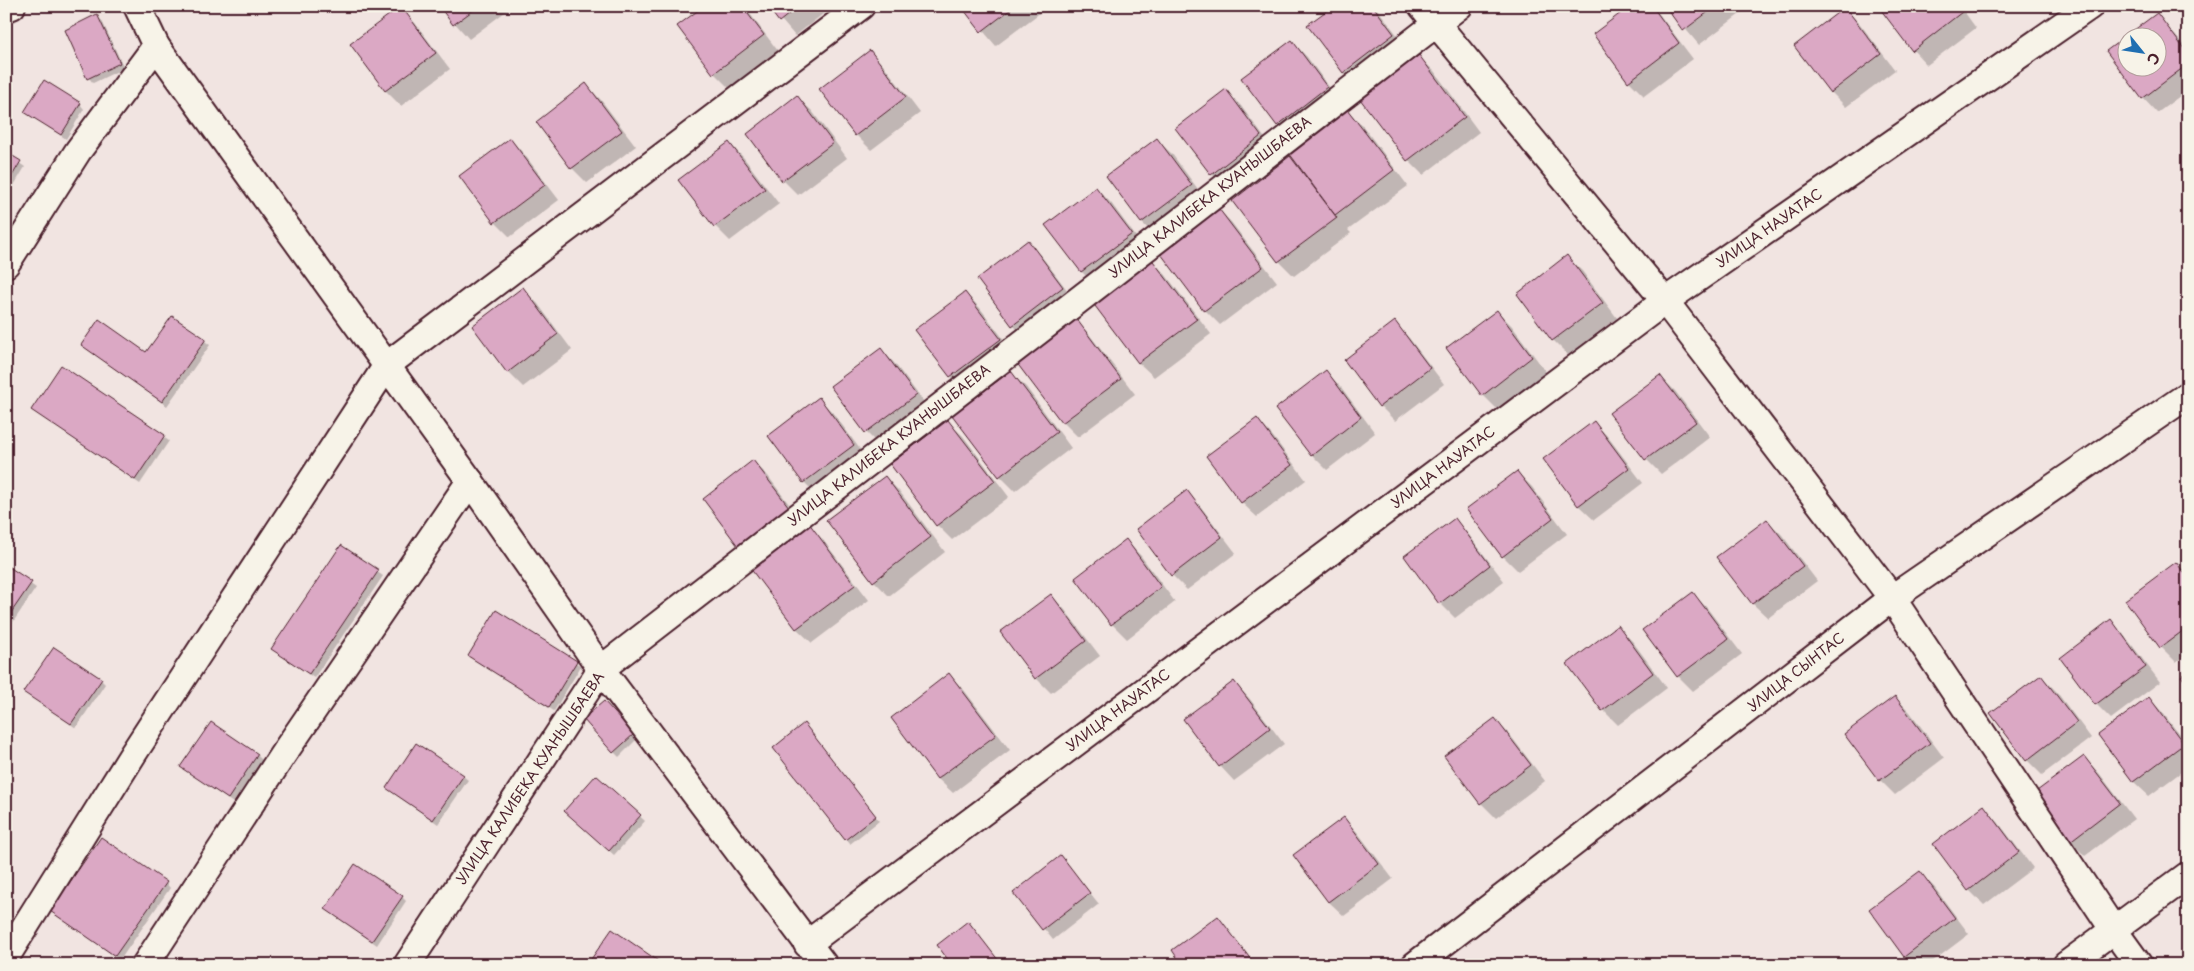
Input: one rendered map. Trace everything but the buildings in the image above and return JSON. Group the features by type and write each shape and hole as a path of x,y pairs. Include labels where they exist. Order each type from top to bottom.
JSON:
{"street":[{"path":"6,8 12,6"},
{"path":"137,6 156,46 470,481 601,669 824,965"},
{"path":"6,957 133,754 387,366 861,6"},
{"name":"УЛИЦА КАЛИБЕКА КУАНЫШБАЕВА","path":"407,965 601,669 1428,15 1459,6"},
{"name":"УЛИЦА НАУАТАС","path":"807,944 1665,301 2090,6"},
{"path":"1428,15 1665,301 1892,598 2139,965"},
{"path":"6,264 78,151 156,46"},
{"name":"УЛИЦА СЫНТАС","path":"1415,965 1892,598 2188,395"},
{"path":"145,965 282,756 470,481"},
{"path":"2066,965 2188,875"}]}
